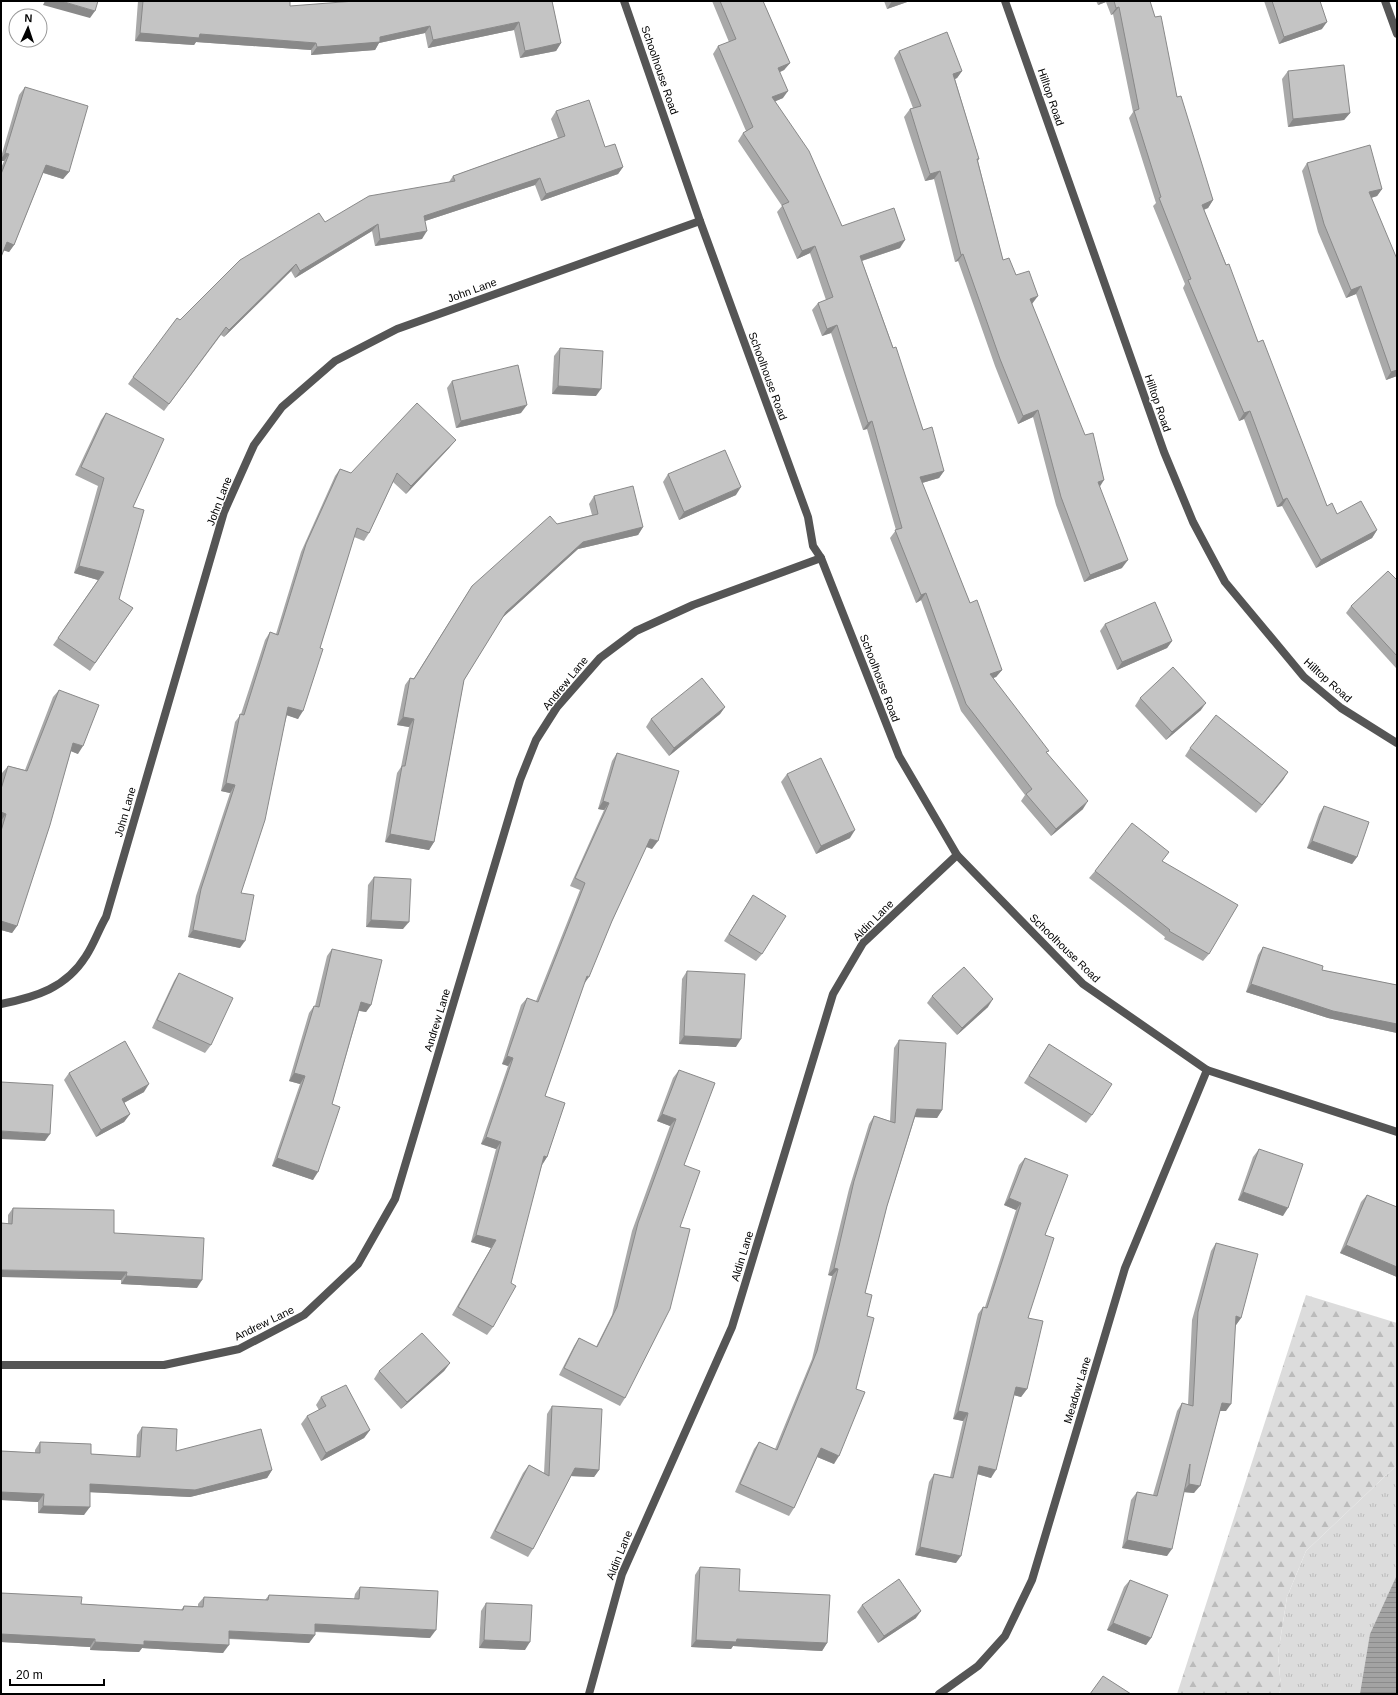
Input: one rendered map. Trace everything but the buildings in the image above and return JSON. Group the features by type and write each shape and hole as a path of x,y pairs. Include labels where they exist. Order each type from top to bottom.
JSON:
{"street":[{"name":"Schoolhouse Road","path":"624,1 700,220 808,517 813,546 821,558 899,756 957,855 1083,984 1207,1070 1397,1132"},
{"name":"Hilltop Road","path":"1005,1 1164,452 1193,522 1225,582 1304,677 1341,708 1397,743"},
{"path":"1385,1 1397,34"},
{"name":"John Lane","path":"1,1004 35,996 53,989 68,977 86,956 106,917 224,512 254,445 282,406 335,361 397,329 700,220"},
{"name":"Andrew Lane","path":"1,1365 164,1364 239,1349 304,1315 358,1264 394,1198 520,780 536,740 556,707 600,658 636,631 693,605 821,558"},
{"name":"Aldin Lane","path":"589,1694 622,1574 732,1327 833,994 863,943 957,855"},
{"name":"Meadow Lane","path":"939,1694 978,1666 1005,1636 1032,1580 1125,1268 1207,1070"}],"green space":[{"path":"1306,1295 1397,1323 1397,1465 1306,1551 1287,1597 1278,1654 1281,1688 1279,1694 1177,1694"},
{"path":"1397,1465 1397,1694 1279,1694 1281,1688 1278,1654 1287,1597 1306,1551"}],"shaded area":[{"path":"1397,1575 1397,1694 1360,1694 1370,1634"}]}
